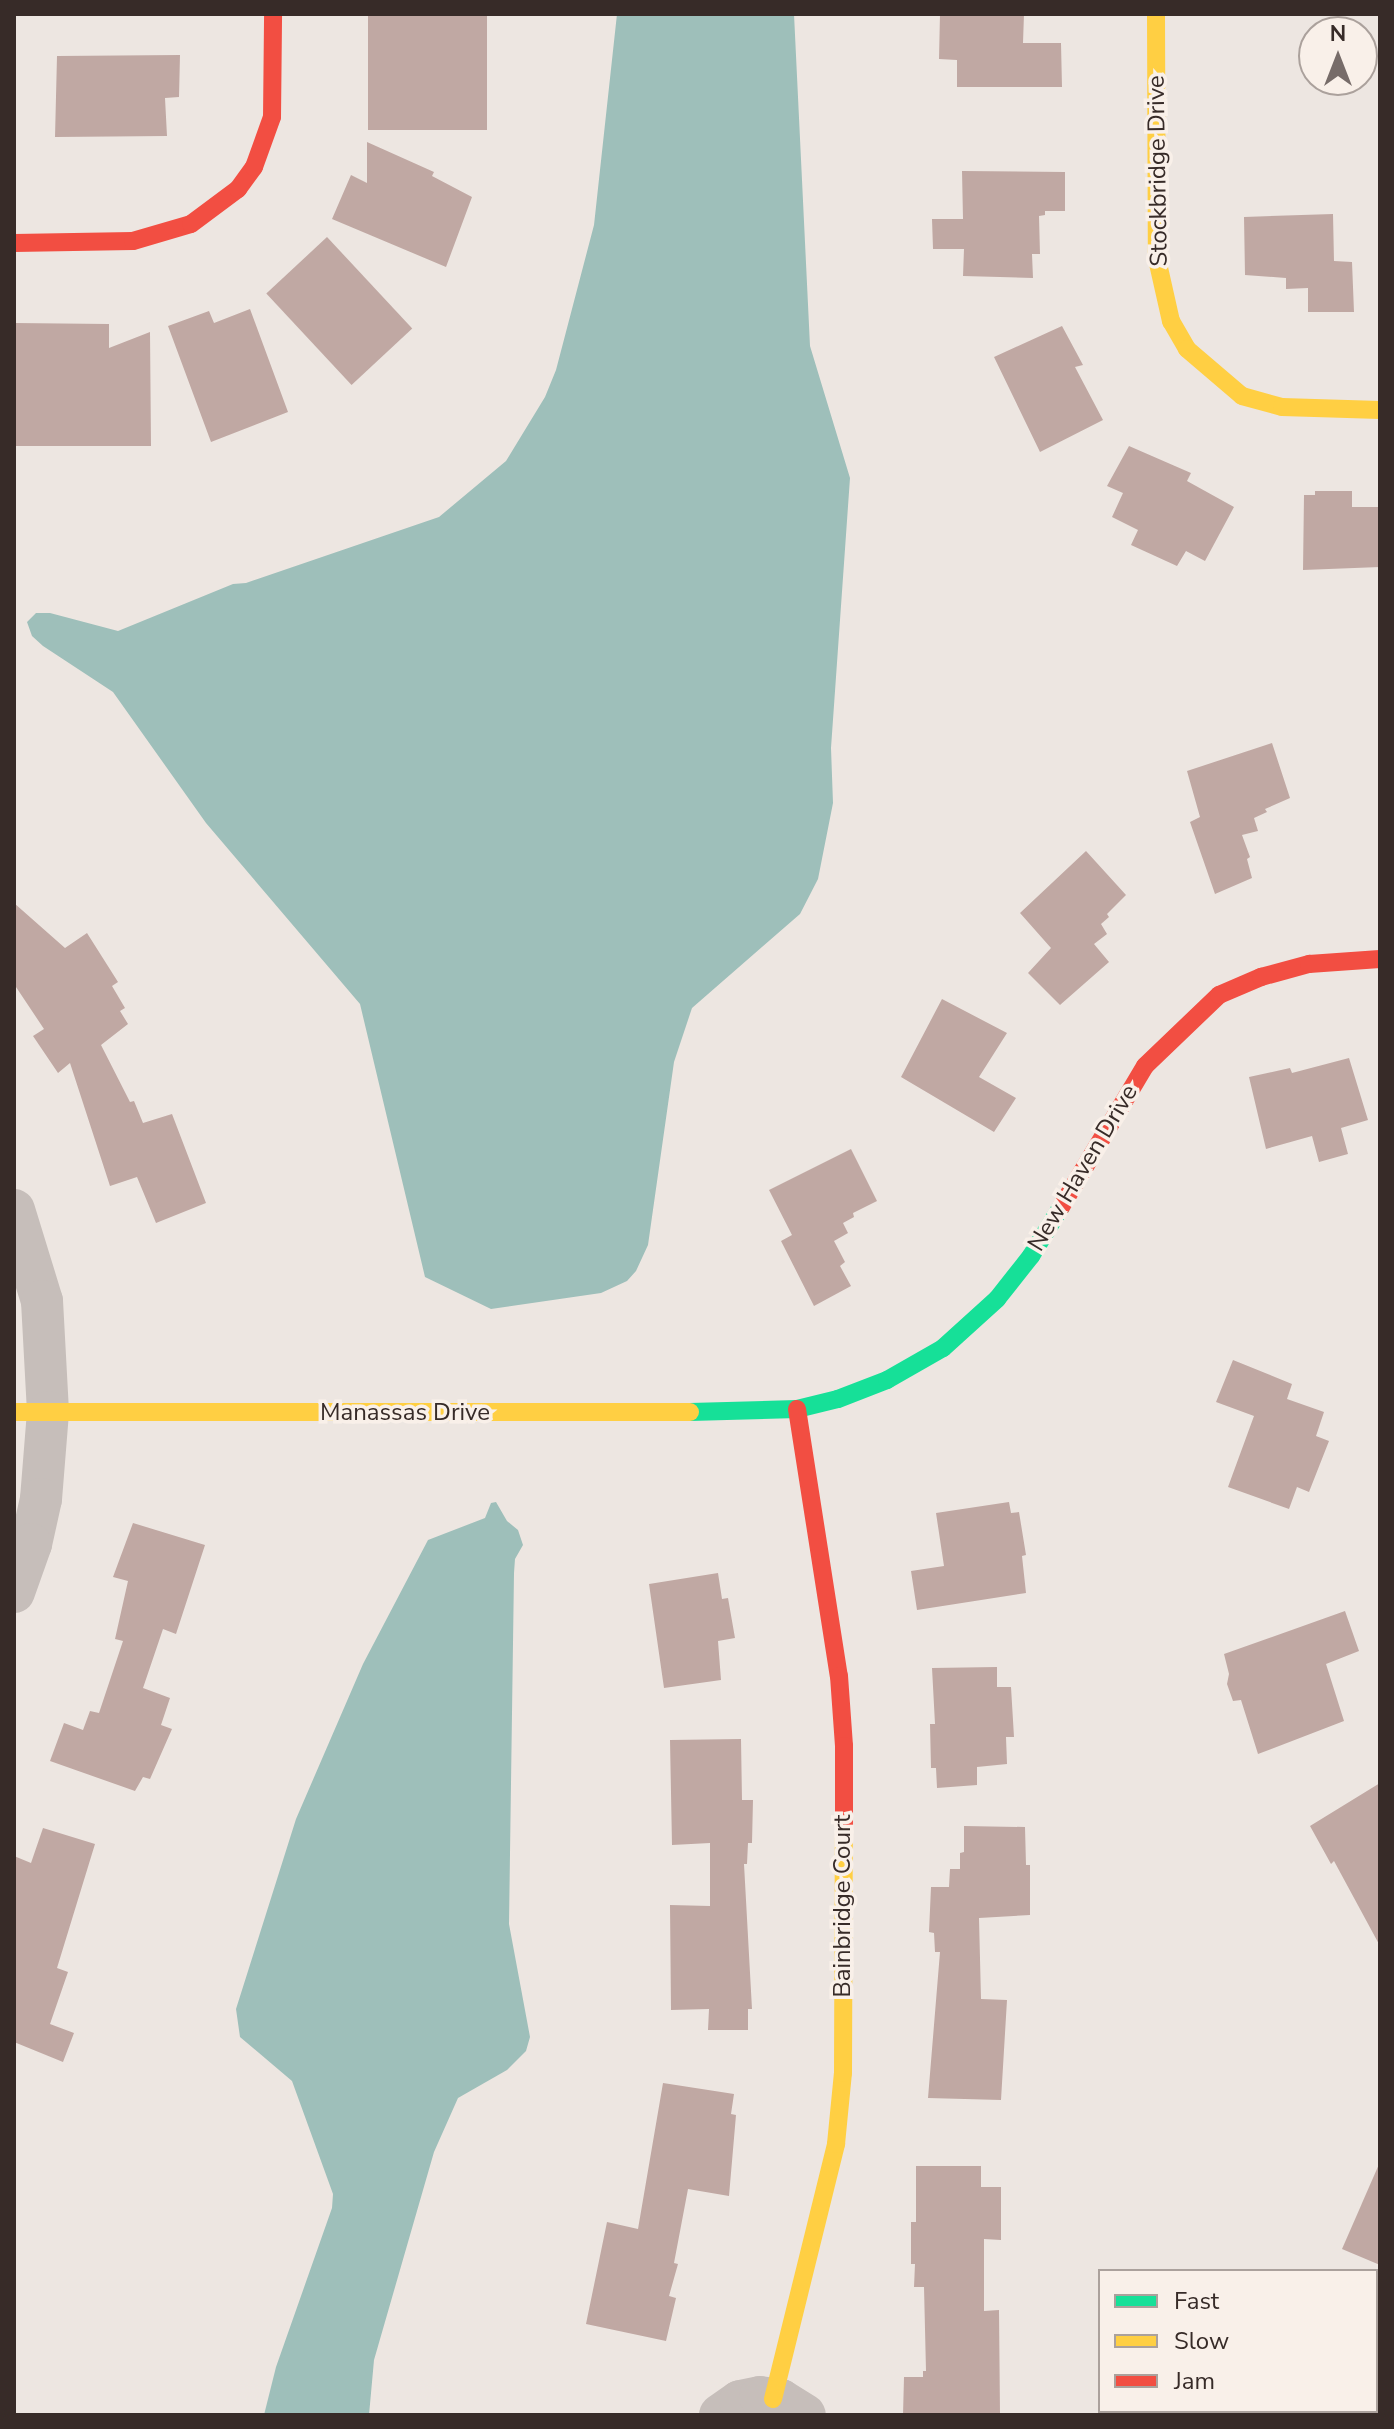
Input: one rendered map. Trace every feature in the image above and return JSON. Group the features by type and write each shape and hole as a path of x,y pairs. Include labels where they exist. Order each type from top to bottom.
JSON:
{"street":[{"path":"14,243 133,241 191,224 238,189 254,167 272,117 273,14"},
{"name":"Stockbridge Drive","path":"1156,14 1157,259 1171,321 1187,349 1242,396 1282,407 1380,410"},
{"name":"New Haven Drive","path":"797,1409 838,1399 887,1380 943,1348 997,1299 1031,1256 1145,1066 1219,995 1261,977 1309,964 1380,959"},
{"path":"14,1210 42,1301 31,1412 41,1499 31,1544 14,1592"},
{"name":"Manassas Drive","path":"31,1412 649,1413 797,1409"},
{"name":"Bainbridge Court","path":"720,2415 740,2401 789,2407 836,2144 843,2073 844,1746 839,1676 797,1409"}],"water":[{"path":"617,14 794,14 810,346 850,478 831,748 833,803 818,879 800,914 692,1008 674,1062 648,1245 636,1271 627,1281 601,1293 491,1309 425,1277 360,1004 206,823 113,692 43,646 32,636 27,622 36,613 50,613 118,631 233,584 246,583 439,517 506,461 545,397 556,370 594,225"},
{"path":"496,1502 507,1521 518,1530 523,1545 515,1559 514,1573 509,1924 530,2037 526,2051 507,2070 458,2098 434,2152 374,2360 369,2415 264,2415 276,2367 332,2208 333,2194 292,2081 240,2037 236,2009 296,1819 363,1664 428,1540 485,1518 491,1503"}],"building":[{"path":"368,14 487,14 487,130 368,130"},
{"path":"940,14 1024,14 1023,43 1061,43 1062,87 957,87 957,60 939,59"},
{"path":"180,55 179,97 165,98 167,136 55,137 57,56"},
{"path":"367,142 434,172 432,176 472,197 446,267 332,219 351,175 367,183"},
{"path":"962,171 1065,172 1065,211 1045,211 1045,215 1039,216 1040,254 1032,254 1033,278 963,276 964,249 933,249 932,219 963,219"},
{"path":"1333,214 1334,261 1352,262 1354,312 1308,312 1308,288 1286,289 1286,278 1245,275 1244,217"},
{"path":"327,237 412,328 352,385 266,294"},
{"path":"250,309 288,412 211,442 168,326 209,311 214,323"},
{"path":"14,323 109,324 109,348 150,332 151,446 14,446"},
{"path":"1062,326 1083,365 1075,367 1103,420 1040,452 994,357"},
{"path":"1129,446 1191,473 1187,481 1234,507 1205,561 1186,551 1177,566 1131,545 1138,530 1112,517 1123,493 1107,486"},
{"path":"1315,491 1352,491 1352,507 1380,507 1380,567 1303,570 1304,495 1315,495"},
{"path":"1272,743 1290,798 1265,809 1267,812 1254,818 1258,831 1242,835 1250,857 1247,859 1252,878 1215,894 1190,822 1200,817 1187,771"},
{"path":"1086,851 1126,895 1107,914 1109,917 1101,924 1107,934 1094,944 1109,962 1060,1005 1028,973 1051,948 1020,913"},
{"path":"14,903 65,948 87,933 118,982 112,986 125,1008 120,1011 128,1024 101,1045 130,1102 134,1101 143,1123 172,1114 206,1203 156,1223 137,1177 110,1186 70,1063 58,1073 33,1036 44,1029 14,984"},
{"path":"942,999 1007,1033 979,1077 1016,1098 994,1132 901,1077"},
{"path":"1349,1058 1368,1120 1341,1128 1348,1154 1319,1162 1312,1136 1266,1149 1249,1077 1290,1068 1292,1073"},
{"path":"851,1149 877,1201 853,1213 854,1217 843,1223 848,1233 834,1241 845,1262 840,1266 851,1286 814,1306 781,1241 792,1235 769,1190"},
{"path":"1233,1360 1292,1384 1287,1399 1324,1412 1316,1436 1329,1441 1309,1492 1297,1487 1289,1509 1228,1487 1254,1416 1216,1402"},
{"path":"1009,1502 1011,1513 1019,1512 1026,1555 1022,1556 1026,1593 917,1610 911,1571 944,1566 936,1513"},
{"path":"133,1523 205,1545 176,1634 163,1629 143,1688 170,1698 161,1725 172,1729 150,1779 143,1777 135,1791 50,1761 64,1723 83,1730 90,1711 99,1713 123,1641 115,1639 128,1581 113,1577"},
{"path":"718,1573 722,1599 728,1598 735,1638 718,1641 721,1680 664,1688 649,1584"},
{"path":"1345,1611 1359,1651 1326,1664 1344,1721 1258,1754 1241,1700 1233,1701 1227,1684 1229,1674 1224,1654"},
{"path":"997,1667 997,1687 1011,1687 1014,1737 1006,1737 1007,1764 977,1767 977,1785 937,1788 936,1768 931,1768 930,1724 935,1724 932,1668"},
{"path":"741,1739 742,1800 753,1800 752,1843 748,1843 747,1864 744,1864 752,2009 748,2009 748,2030 708,2030 709,2009 671,2010 670,1905 710,1906 710,1843 672,1845 670,1740"},
{"path":"1380,1783 1380,1946 1334,1861 1331,1864 1310,1826"},
{"path":"964,1826 1025,1827 1026,1865 1030,1865 1030,1915 979,1918 981,1999 1007,2000 1001,2100 928,2098 940,1952 935,1952 934,1933 929,1932 931,1887 949,1887 950,1869 960,1869 960,1853 964,1852"},
{"path":"43,1828 95,1844 57,1968 68,1972 50,2024 74,2033 63,2062 14,2042 14,1856 31,1863"},
{"path":"663,2083 734,2094 731,2114 736,2115 729,2196 688,2189 674,2263 678,2264 669,2296 676,2298 666,2341 586,2324 607,2222 638,2229"},
{"path":"1380,2162 1380,2265 1342,2249"},
{"path":"916,2166 981,2166 981,2187 1001,2187 1001,2240 984,2239 984,2311 999,2310 1000,2414 903,2415 904,2377 923,2377 923,2371 926,2371 924,2287 914,2287 915,2264 911,2264 911,2222 916,2222"}],"traffic: fast":[{"path":"690,1412 797,1409 838,1399 887,1380 943,1348 997,1299 1031,1256 1061,1207"}],"traffic: slow":[{"path":"1156,14 1157,259 1171,321 1187,349 1242,396 1282,407 1380,410"},
{"path":"14,1412 690,1412"},
{"path":"773,2399 836,2144 843,2073 844,1838"}],"traffic: jam":[{"path":"14,243 133,241 191,224 238,189 254,167 272,117 273,14"},
{"path":"1061,1207 1145,1066 1219,995 1261,977 1309,964 1380,959"},
{"path":"797,1409 839,1676 844,1746 844,1838"}]}
